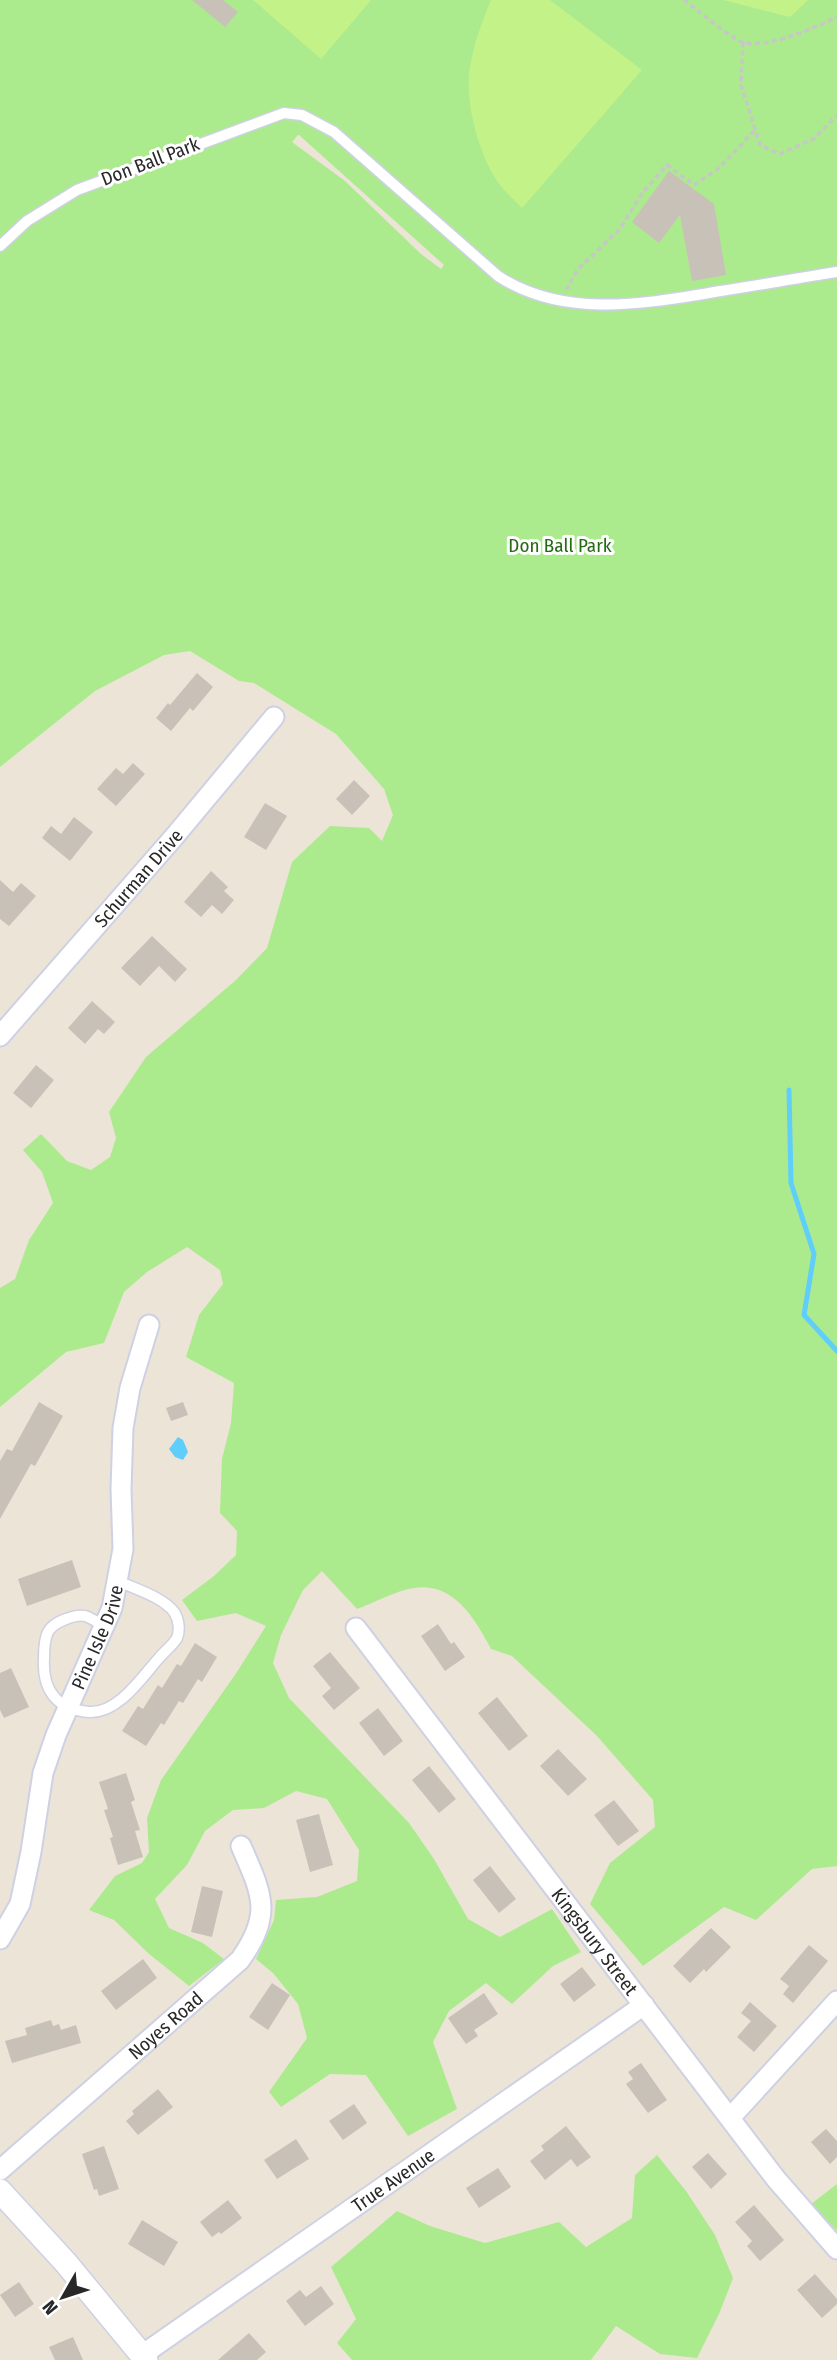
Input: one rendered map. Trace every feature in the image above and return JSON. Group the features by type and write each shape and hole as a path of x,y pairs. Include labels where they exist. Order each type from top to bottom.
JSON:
{"street":[{"name":"Schurman Drive","path":"0,1036 174,837 274,717"},
{"name":"Pine Isle Drive","path":"0,1939 20,1903 43,1773 56,1735 112,1608 123,1549 123,1428 130,1388 149,1325"},
{"name":"Kingsbury Street","path":"356,1628 776,2179 837,2249"},
{"name":"Noyes Road","path":"0,2170 240,1960 260,1926 262,1906 256,1881 241,1846"},
{"path":"730,2118 837,2001"},
{"name":"True Avenue","path":"144,2358 644,2005"},
{"path":"0,2191 66,2263 144,2358"}],"lane":[{"name":"Don Ball Park","path":"0,246 27,221 77,190 284,113 302,115 334,132 498,276 516,288 541,296 602,305 649,303 837,272"},
{"path":"104,1626 88,1616 79,1616 54,1624 48,1632 43,1672 46,1685 52,1696 68,1708 92,1712 111,1706 130,1692 177,1638 179,1624 174,1612 161,1602 118,1581"}],"path":[{"path":"684,0 743,42 761,43 810,31 837,17"},
{"path":"743,42 741,86 760,145 780,154 815,138 837,116"},
{"path":"561,300 578,269 619,230 643,192 667,165 694,185 719,168 755,130"}],"green space":[{"path":"0,0 837,0 837,1866 812,1869 756,1920 724,1907 643,1966 590,1904 610,1863 655,1827 653,1800 597,1736 512,1656 491,1649 470,1615 452,1597 441,1591 414,1588 357,1609 322,1571 303,1590 281,1635 273,1663 289,1698 409,1823 434,1859 468,1919 500,1937 552,1909 581,1952 553,1966 512,2004 486,1983 449,2011 433,2042 457,2109 408,2136 366,2075 330,2074 281,2107 269,2092 307,2038 298,2004 273,1973 256,1959 274,1920 276,1900 317,1897 357,1881 359,1850 327,1799 296,1791 264,1808 233,1810 205,1831 187,1865 155,1899 169,1928 203,1943 224,1959 189,1986 148,1953 114,1920 89,1910 115,1876 142,1863 149,1852 147,1818 161,1780 266,1626 236,1613 197,1621 182,1600 236,1555 237,1531 220,1513 222,1459 231,1423 234,1383 186,1357 199,1315 223,1284 220,1270 187,1247 147,1272 124,1292 104,1343 66,1352 0,1407 0,1288 15,1279 29,1240 53,1203 42,1172 23,1150 41,1134 67,1161 91,1170 110,1157 116,1138 109,1112 146,1057 236,980 267,948 292,862 330,826 369,828 382,841 393,815 384,789 336,734 254,683 239,681 190,651 164,655 95,691 0,767","holes":["299,135 444,265 441,269 421,254 345,181 292,142"]},
{"path":"253,0 371,0 321,59"},
{"path":"491,0 550,0 642,70 522,208 502,188 492,173 471,112 470,67"},
{"path":"723,0 808,0 790,17"},
{"path":"657,2155 686,2191 715,2235 733,2278 697,2358 660,2354 616,2326 591,2360 352,2360 337,2343 356,2319 331,2267 397,2211 430,2226 485,2243 559,2222 586,2247 632,2218 635,2175"},
{"path":"837,2184 837,2231 811,2204"}],"water":[{"path":"178,1437 183,1440 188,1452 183,1460 175,1457 169,1449"}],"building":[{"path":"192,0 223,0 238,12 225,27"},
{"path":"669,171 714,204 726,275 692,281 680,215 659,243 632,222"},
{"path":"197,673 213,687 193,711 190,708 171,731 156,718"},
{"path":"133,763 145,774 116,806 97,789 116,768 123,774"},
{"path":"354,780 370,796 352,815 336,799"},
{"path":"265,803 287,816 266,850 244,837"},
{"path":"74,817 93,832 70,861 42,838 51,826 61,834"},
{"path":"211,871 228,887 224,891 234,900 222,914 212,905 201,917 184,902"},
{"path":"0,880 13,892 21,883 36,896 9,926 0,919"},
{"path":"152,936 187,969 175,982 159,966 140,986 121,968"},
{"path":"92,1001 115,1022 104,1034 98,1029 85,1044 68,1028"},
{"path":"36,1065 54,1080 31,1108 13,1093"},
{"path":"39,1402 63,1416 35,1466 31,1464 0,1519 0,1461 7,1449 12,1451"},
{"path":"183,1402 188,1415 171,1421 166,1408"},
{"path":"72,1560 81,1587 27,1606 18,1579"},
{"path":"438,1624 451,1644 454,1642 465,1657 445,1671 421,1636"},
{"path":"195,1643 217,1657 202,1682 198,1679 183,1703 179,1701 146,1746 122,1731 138,1706 143,1709 158,1685 162,1688 177,1664 181,1666"},
{"path":"330,1652 360,1688 334,1710 322,1696 331,1688 313,1666"},
{"path":"11,1668 29,1707 4,1718 0,1710 0,1673"},
{"path":"497,1697 528,1736 509,1751 478,1713"},
{"path":"378,1708 403,1741 384,1756 359,1723"},
{"path":"558,1749 587,1779 568,1796 540,1766"},
{"path":"429,1766 456,1799 439,1813 412,1780"},
{"path":"126,1773 135,1800 131,1802 140,1830 135,1831 143,1857 118,1865 104,1810 108,1809 99,1782"},
{"path":"614,1800 639,1831 618,1846 594,1815"},
{"path":"319,1814 333,1865 310,1872 296,1820"},
{"path":"490,1866 516,1899 499,1913 473,1880"},
{"path":"202,1886 223,1891 212,1937 191,1932"},
{"path":"711,1928 731,1947 706,1972 704,1969 690,1983 673,1966"},
{"path":"809,1945 828,1961 793,2003 783,1994 789,1986 780,1979"},
{"path":"143,1959 157,1978 116,2010 101,1991"},
{"path":"582,1967 596,1985 574,2002 560,1984"},
{"path":"272,1983 290,1995 268,2030 249,2017"},
{"path":"484,1993 498,2014 474,2030 478,2036 466,2044 448,2018"},
{"path":"750,2002 777,2026 754,2052 737,2037 751,2021 741,2013"},
{"path":"51,2020 53,2026 59,2024 61,2030 76,2025 81,2043 12,2063 5,2041 27,2035 25,2028"},
{"path":"641,2063 667,2100 648,2113 626,2084 633,2079 628,2072"},
{"path":"158,2089 173,2107 138,2135 126,2121 134,2114 132,2111"},
{"path":"354,2104 367,2123 343,2140 329,2121"},
{"path":"566,2126 591,2157 577,2167 571,2159 545,2180 530,2161 544,2150 541,2146"},
{"path":"826,2129 837,2141 837,2157 830,2164 811,2142"},
{"path":"296,2139 309,2159 277,2179 264,2160"},
{"path":"104,2146 119,2189 99,2196 97,2189 94,2190 82,2154"},
{"path":"708,2153 727,2174 711,2189 692,2167"},
{"path":"498,2168 511,2187 479,2208 466,2188"},
{"path":"228,2200 242,2218 221,2234 219,2232 212,2237 200,2222"},
{"path":"754,2205 784,2240 760,2261 747,2246 752,2241 735,2222"},
{"path":"142,2220 178,2242 164,2266 128,2244"},
{"path":"815,2274 837,2299 837,2304 822,2318 797,2290"},
{"path":"19,2282 34,2304 15,2317 0,2295"},
{"path":"321,2286 334,2304 305,2326 286,2301 300,2290 306,2297"},
{"path":"249,2333 266,2352 257,2360 218,2360"},
{"path":"73,2337 83,2360 55,2360 49,2347"}],"waterway":[{"path":"789,1090 791,1183 814,1254 804,1315 837,1351"}]}
